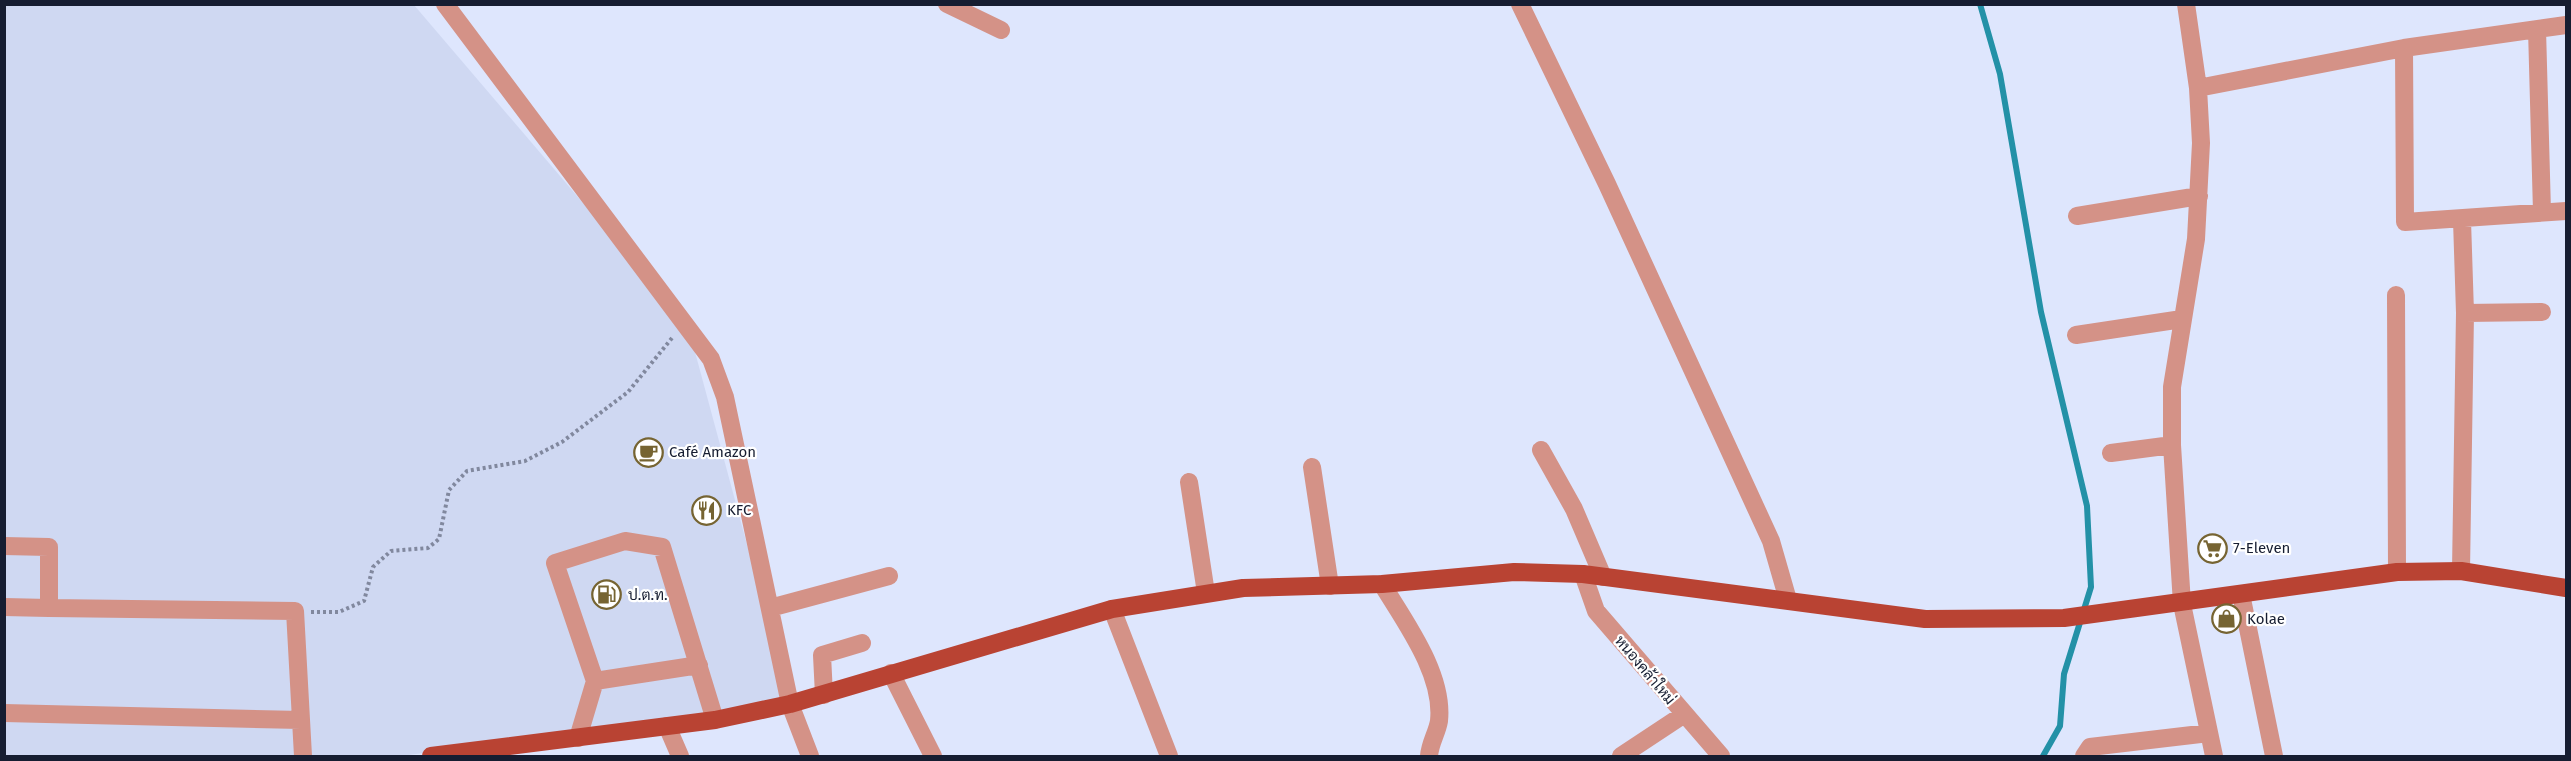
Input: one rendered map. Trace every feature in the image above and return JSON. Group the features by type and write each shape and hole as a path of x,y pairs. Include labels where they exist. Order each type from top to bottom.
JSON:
{"main road":[{"path":"431,756 491,753 578,738 715,720 824,695 891,673 1112,609 1243,588 1382,584 1514,572 1583,574 1925,619 2064,618 2182,604 2397,572 2461,571 2566,588"}],"street":[{"path":"444,4 711,359 725,396 790,704 810,756"},
{"path":"947,4 1000,30"},
{"path":"1520,4 1607,184 1771,541 1788,600"},
{"path":"2186,4 2198,88 2201,142 2196,239 2181,319 2172,387 2172,445 2182,604 2214,756"},
{"path":"2198,88 2404,48 2566,25"},
{"path":"2537,29 2542,213"},
{"path":"2404,48 2405,222 2462,220 2566,211"},
{"path":"2077,216 2199,196"},
{"path":"2461,571 2465,313 2462,220"},
{"path":"2396,295 2397,572"},
{"path":"2465,313 2542,312"},
{"path":"2076,335 2181,319"},
{"path":"2111,453 2172,445"},
{"path":"1541,450 1574,509 1603,577"},
{"path":"1312,466 1330,586"},
{"path":"1189,482 1206,593"},
{"path":"578,738 595,681 555,563 625,541 662,548 715,720"},
{"path":"4,546 49,547 49,608"},
{"name":"หนองคล้าใหม่","path":"1583,574 1596,611 1720,756"},
{"path":"770,608 889,576"},
{"path":"1382,584 1416,639 1437,689 1439,721 1429,756"},
{"path":"2241,594 2274,756"},
{"path":"4,607 295,611 303,756"},
{"path":"1112,609 1169,756"},
{"path":"824,695 822,655 862,643"},
{"path":"595,681 699,665"},
{"path":"891,673 933,756"},
{"path":"4,713 301,720"},
{"path":"1622,756 1683,715"},
{"path":"667,726 680,756"},
{"path":"2084,756 2090,747 2209,733"}],"path":[{"path":"295,611 339,612 364,601 373,567 391,551 428,548 439,540 449,490 467,471 525,461 562,442 628,392 665,343 688,326"}],"shaded area":[{"path":"4,5 414,5 688,326 790,704 401,756 5,756"}],"waterway":[{"path":"1980,4 2000,74 2041,312 2087,506 2091,587 2064,674 2060,726 2043,756"}],"place":[{"name":"Café Amazon","path":"648,452"},
{"name":"KFC","path":"706,510"},
{"name":"7-Eleven","path":"2212,548"},
{"name":"ป.ต.ท.","path":"607,595"},
{"name":"Kolae","path":"2226,619"}]}
